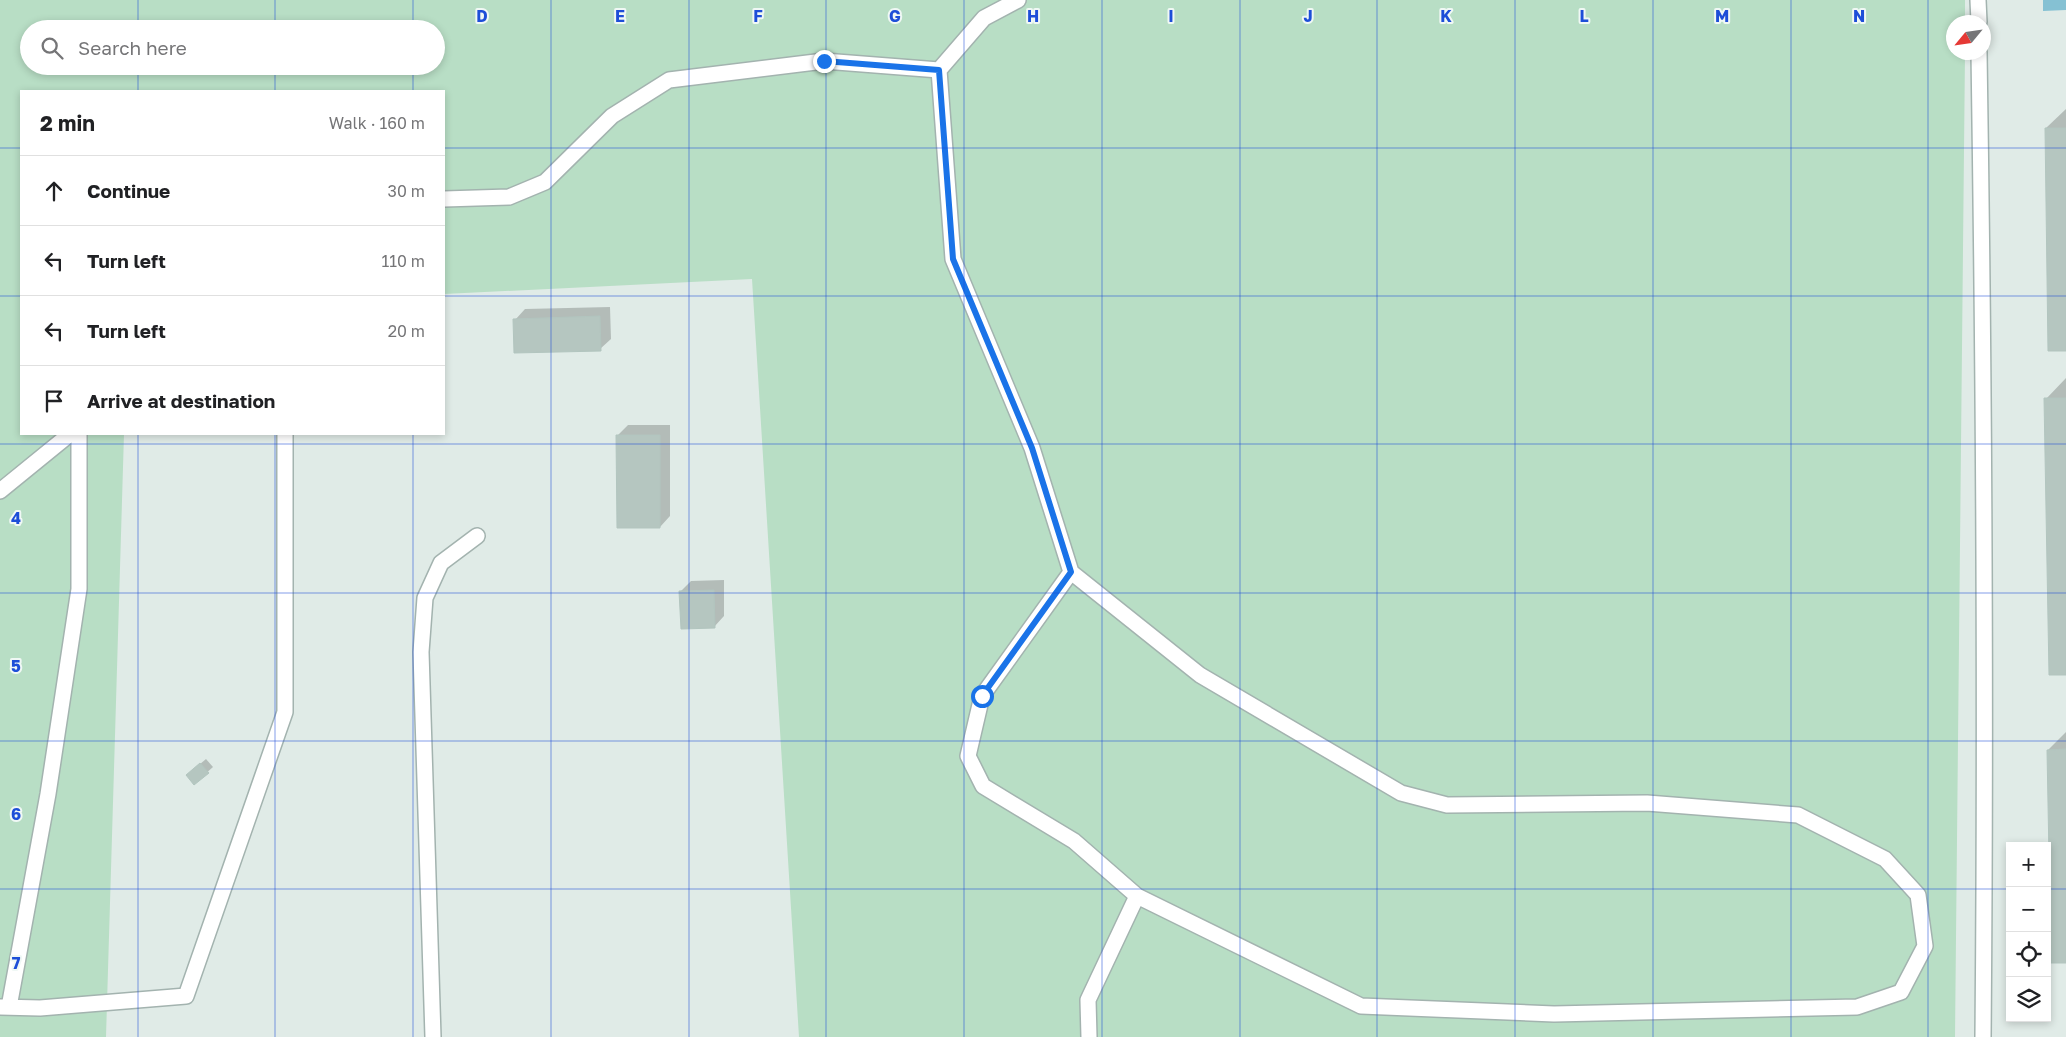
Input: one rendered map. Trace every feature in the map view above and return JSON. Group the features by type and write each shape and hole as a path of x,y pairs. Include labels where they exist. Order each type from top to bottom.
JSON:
{"lane":[{"path":"1018,0 984,18 939,70 953,259 1032,448 1071,572 1200,675 1400,793 1447,805 1647,803 1798,815 1885,859 1918,895 1925,946 1901,992 1857,1007 1554,1014 1361,1006 1137,896 1074,841 983,786 968,756 982,696 1071,572"},
{"path":"1978,0 1979,15"},
{"path":"1979,60 1984,448 1985,834 1983,1037"},
{"path":"445,199 509,197 545,182 612,116 669,80 824,61 939,70"},
{"path":"0,491 69,435"},
{"path":"79,435 79,589 48,794 4,1007 40,1008 186,996 285,712 285,435"},
{"path":"433,1037 421,652 425,598 441,563 478,536"},
{"path":"1089,1037 1088,1000 1137,896"}],"green space":[{"path":"0,0 1965,0 1965,15 1946,15 1946,60 1965,60 1955,1037 799,1037 752,279 445,294 445,90 20,90 20,435 124,435 106,1037 0,1037"}],"water":[{"path":"2043,0 2066,0 2066,10 2043,11"}],"building":[{"path":"2045,128 2066,128 2066,351 2048,351"},
{"path":"600,316 601,351 514,353 513,319"},
{"path":"2044,398 2066,398 2066,675 2049,675"},
{"path":"616,435 660,435 660,528 617,528"},
{"path":"714,590 715,628 681,629 679,591"},
{"path":"2066,749 2066,963 2051,963 2051,842 2049,842 2047,750"},
{"path":"200,763 209,773 194,785 186,775"}],"route":[{"path":"824,61 939,70 953,259 1032,448 1071,572 982,696"}]}
